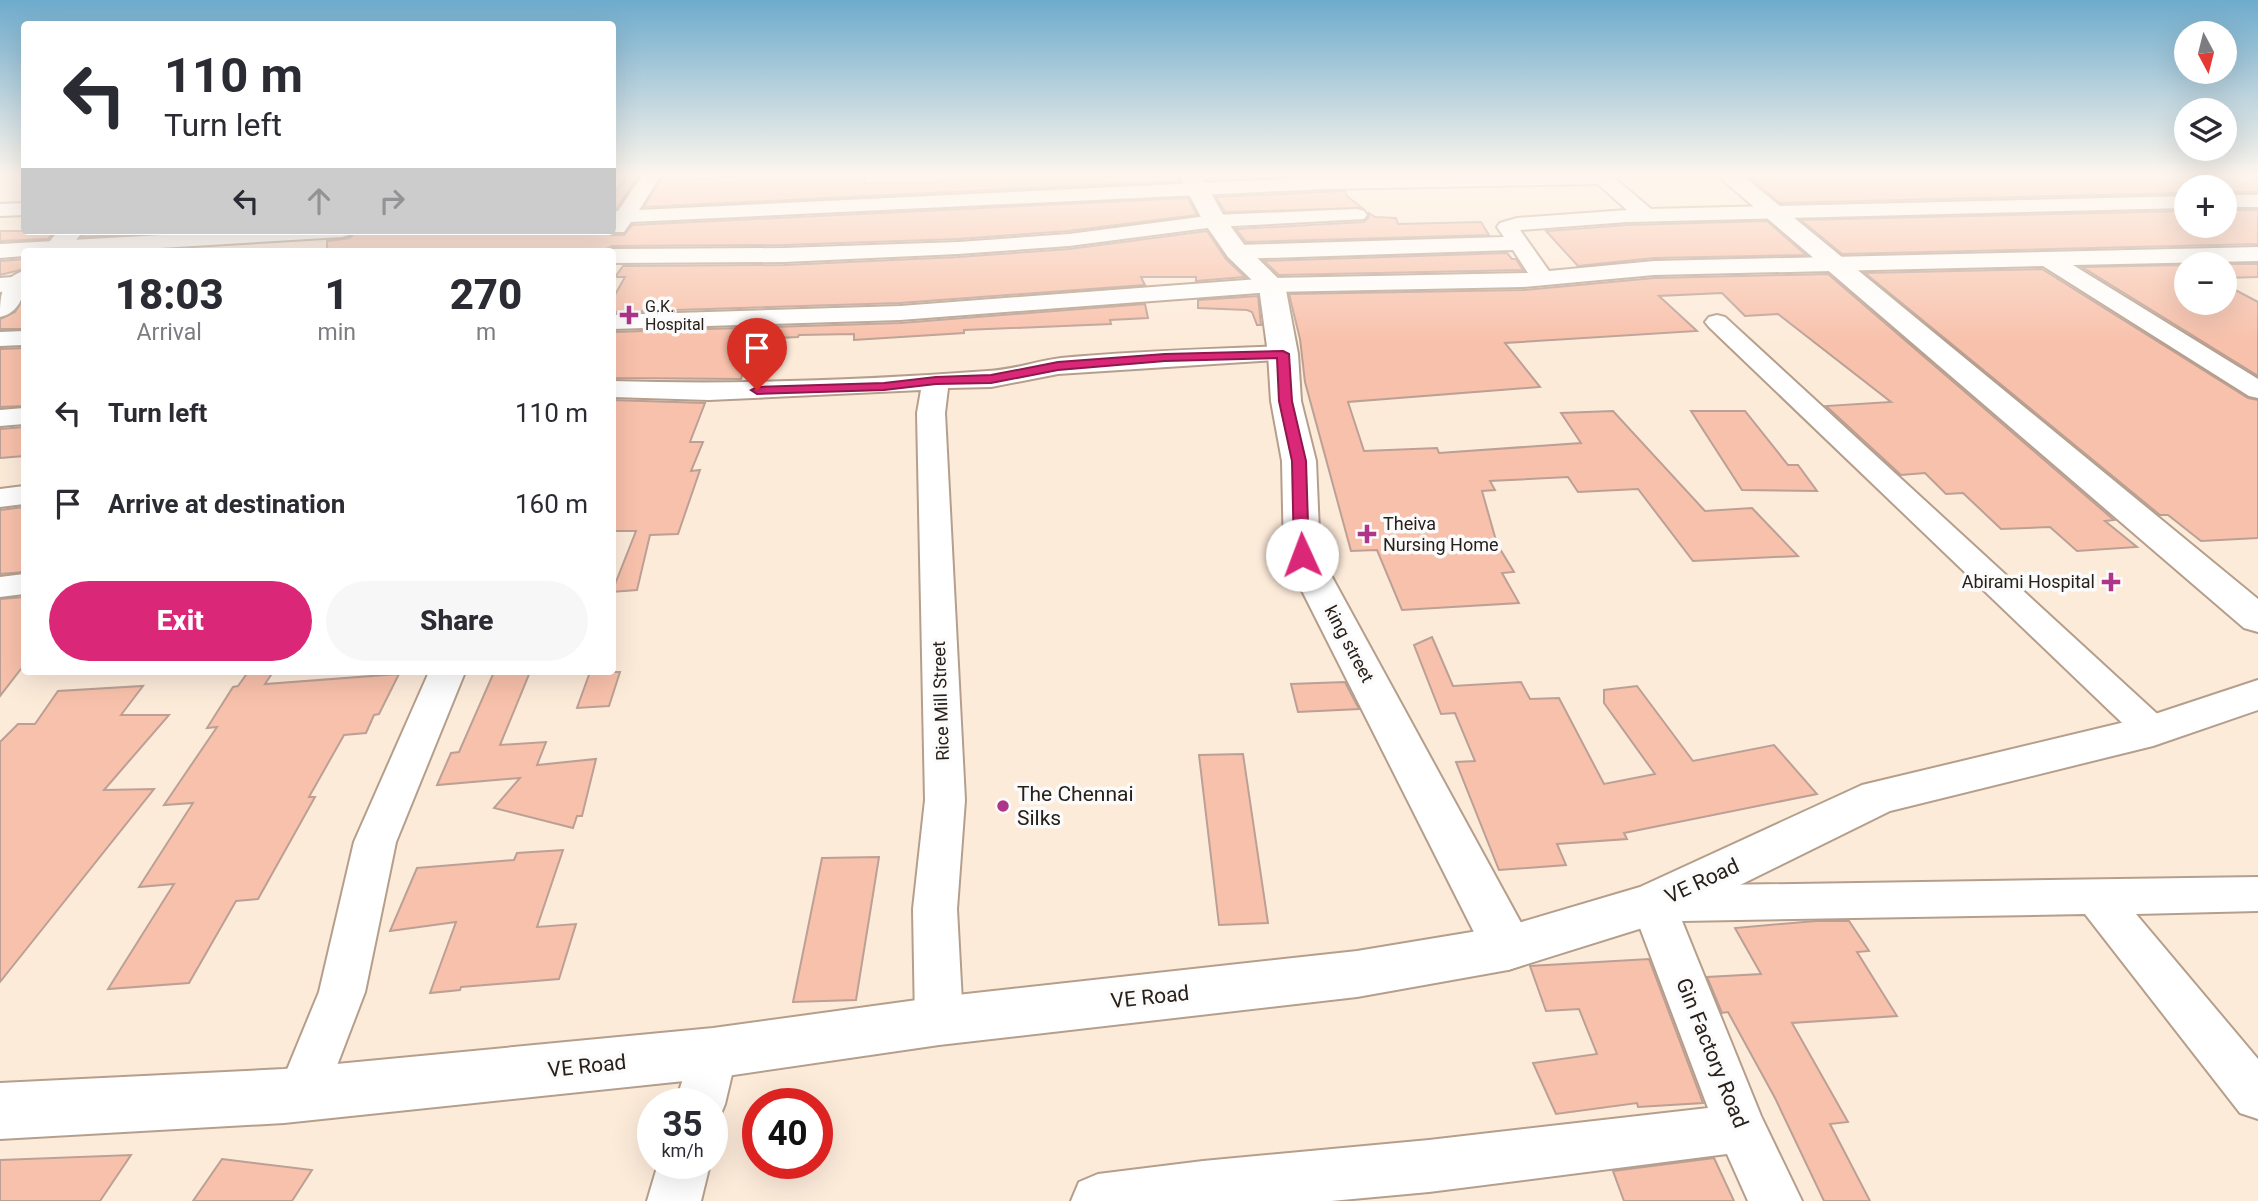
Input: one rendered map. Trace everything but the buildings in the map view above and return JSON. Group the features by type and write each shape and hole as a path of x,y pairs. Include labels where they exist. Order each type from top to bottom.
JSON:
{"street":[{"path":"616,256 783,255 958,248 1069,240 1137,231"},
{"path":"1221,231 1237,252 1272,285"},
{"path":"1510,231 1542,278"},
{"path":"1795,231 2258,619"},
{"path":"23,248 62,243 249,235"},
{"path":"1237,252 1519,243"},
{"path":"0,251 21,248"},
{"path":"616,321 900,313 1272,285 1542,278 1654,268 2258,254"},
{"path":"2046,258 2258,390"},
{"path":"0,309 17,283"},
{"name":"king street","path":"1272,285 1283,354 1286,401 1299,461 1302,555 1508,948"},
{"path":"1717,322 2153,731"},
{"path":"0,339 21,338"},
{"path":"616,389 709,392 884,386 991,379 1058,366 1165,358 1283,354"},
{"name":"Rice Mill Street","path":"936,381 931,413 945,800 934,909 939,1021"},
{"path":"0,418 21,416"},
{"path":"0,498 21,495"},
{"path":"0,587 21,584"},
{"path":"302,1094 342,992 375,842 446,675"},
{"name":"VE Road","path":"0,1111 302,1094 713,1053 939,1021 1357,974 1508,948 1653,904 1878,797 2153,731 2258,694"},
{"path":"1653,904 2258,894"},
{"path":"2096,897 2258,1096"},
{"name":"Gin Factory Road","path":"1653,904 1741,1128 1775,1201"},
{"path":"703,1088 713,1053"},
{"path":"1098,1201 1203,1187 1429,1166 1741,1128"},
{"path":"674,1201 680,1179"}],"place":[{"name":"G.K. Hospital","path":"629,315"},
{"name":"Theiva Nursing Home","path":"1367,534"},
{"name":"Abirami Hospital","path":"2111,582"},
{"name":"The Chennai Silks","path":"1003,806"}],"route":[{"path":"757,390 991,379 1058,366 1165,358 1283,354 1286,401 1299,461 1302,555"}]}
